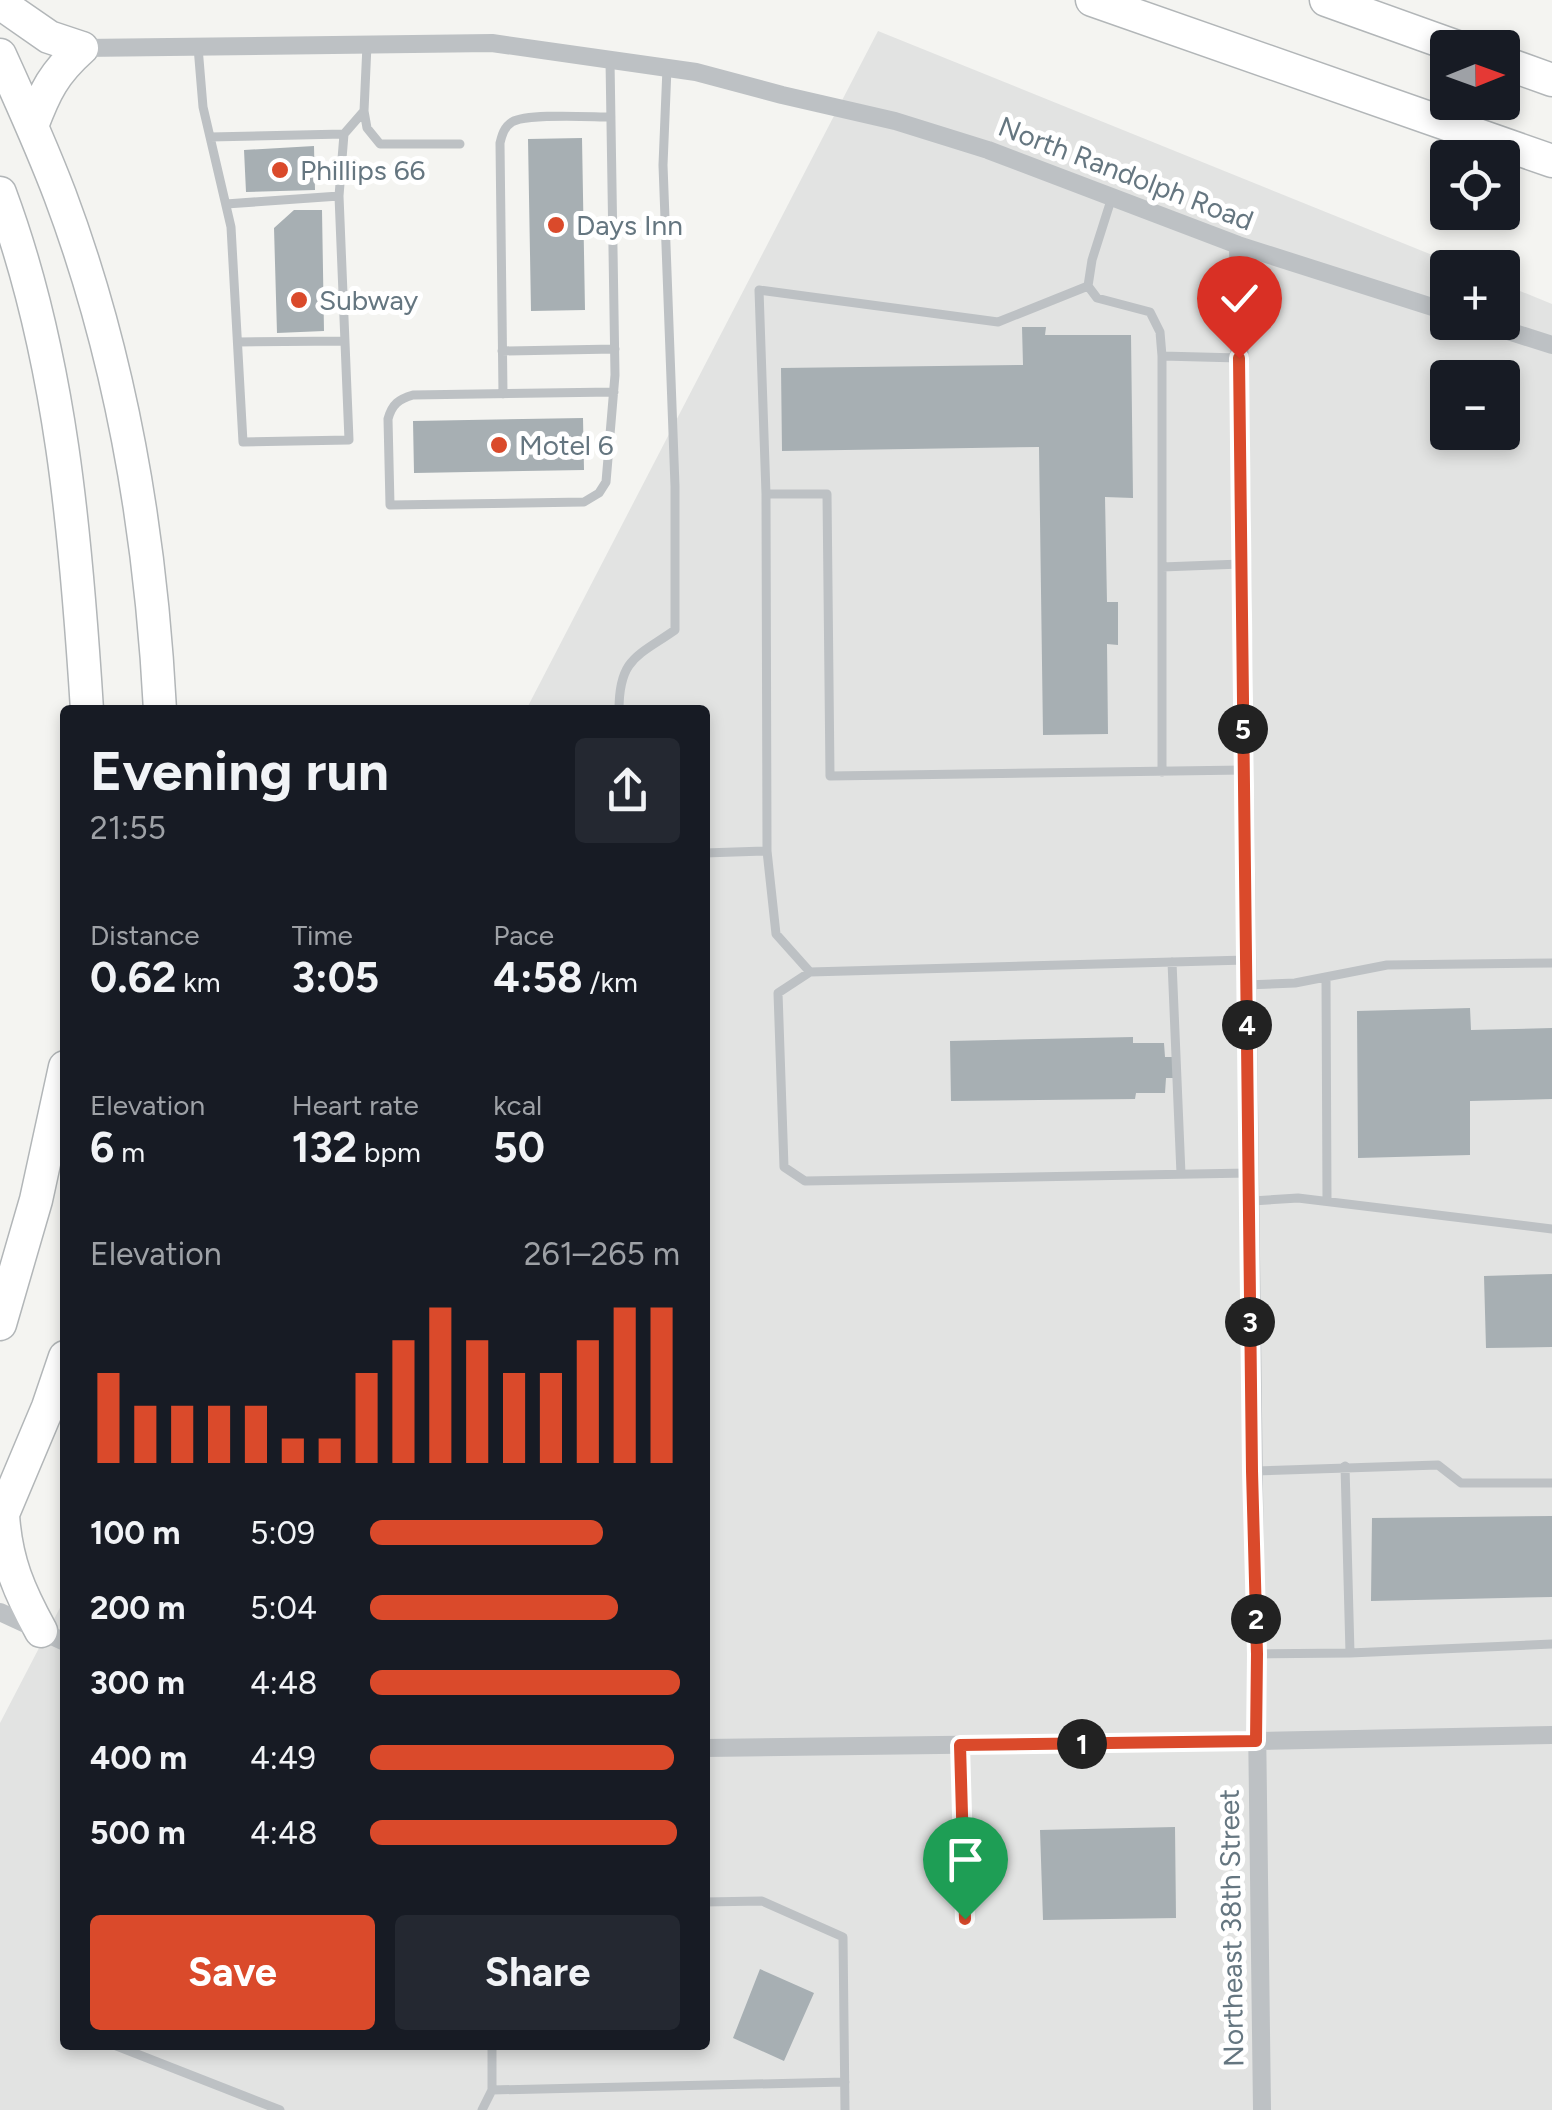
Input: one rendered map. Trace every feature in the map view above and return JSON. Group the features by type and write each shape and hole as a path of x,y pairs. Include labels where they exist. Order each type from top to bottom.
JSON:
{"highway":[{"path":"1092,0 1552,161"},
{"path":"1326,0 1430,37"},
{"path":"0,3 49,37 82,48"},
{"path":"82,48 0,54 61,197 94,301 125,424 146,549 160,705"},
{"path":"32,126 50,83 82,48"},
{"path":"1520,68 1552,80"},
{"path":"0,93 32,126"},
{"path":"0,192 34,307 57,413 87,705"},
{"path":"0,1324 32,1218 60,1090"},
{"path":"53,1636 18,1590 5,1546 2,1518 60,1372"}],"street":[{"name":"North Randolph Road","path":"82,48 492,43 696,72 895,121 988,150 1238,245 1430,306"},
{"name":"Northeast 38th Street","path":"1238,245 1262,2110"},
{"path":"1520,335 1552,345"},
{"path":"0,1612 53,1636"},
{"path":"710,1748 1552,1734"}],"lane":[{"path":"368,45 364,112 367,128 380,144 460,144"},
{"path":"198,47 203,107 231,227 243,442 349,440 339,196 344,134 364,112"},
{"path":"610,60 615,350 614,392 606,482 599,494 584,502 390,505 388,419 400,399 414,395 614,392"},
{"path":"619,705 622,676 634,657 676,630 664,165 667,68"},
{"path":"503,394 500,143 504,130 513,121 529,118 611,117"},
{"path":"210,137 344,134"},
{"path":"226,204 339,196"},
{"path":"1112,198 1088,286 1097,298 1150,312 1160,332 1162,772"},
{"path":"810,972 776,934 767,851 766,494 759,290 998,322 1088,286"},
{"path":"238,342 345,340"},
{"path":"502,351 615,350"},
{"path":"1162,356 1239,358"},
{"path":"766,494 827,494 830,776 1244,770"},
{"path":"1162,568 1241,564"},
{"path":"710,852 767,851"},
{"path":"1246,960 810,972 778,993 784,1167 805,1180 1249,1173"},
{"path":"1172,962 1182,1174"},
{"path":"1246,985 1296,983 1387,965 1552,962"},
{"path":"1326,977 1326,1201"},
{"path":"1249,1201 1298,1198 1552,1229"},
{"path":"1252,1471 1438,1465 1461,1483 1552,1483"},
{"path":"1345,1466 1350,1654"},
{"path":"1257,1654 1350,1654 1552,1644"},
{"path":"960,1745 965,1919"},
{"path":"710,1902 762,1900 843,1937 845,2110"},
{"path":"127,2050 280,2110"},
{"path":"482,2110 492,2090 492,2050"},
{"path":"492,2090 845,2082"}],"shaded area":[{"path":"878,31 1430,254 1430,340 1520,340 1520,291 1552,304 1552,2110 0,2110 0,1723 60,1608 60,2050 710,2050 710,705 529,705"}],"building":[{"name":"Days Inn","path":"582,138 585,310 531,311 528,139"},
{"name":"Phillips 66","path":"314,146 315,190 246,192 244,150"},
{"path":"294,210 322,210 324,331 277,333 274,228"},
{"path":"1022,327 1046,327 1045,335 1131,335 1133,498 1105,497 1107,602 1118,602 1118,645 1107,644 1108,734 1043,735 1039,447 782,451 781,368 1023,365"},
{"name":"Motel 6","path":"583,418 584,470 414,473 413,421"},
{"path":"1470,1008 1471,1030 1552,1028 1552,1099 1470,1101 1470,1155 1358,1158 1357,1011"},
{"path":"1133,1037 1133,1043 1164,1043 1165,1057 1173,1057 1174,1078 1166,1078 1165,1093 1136,1093 1135,1099 951,1101 950,1041"},
{"path":"1552,1274 1552,1347 1486,1348 1484,1276"},
{"path":"1552,1516 1552,1597 1371,1601 1372,1518"},
{"path":"1175,1827 1176,1918 1043,1920 1040,1830"},
{"path":"760,1969 814,1993 784,2061 733,2038"}],"place":[{"name":"Phillips 66","path":"280,170"},
{"name":"Days Inn","path":"556,225"},
{"name":"Subway","path":"299,300"},
{"name":"Motel 6","path":"499,445"}],"route":[{"path":"965,1919 960,1745 1256,1741 1239,358"}]}
